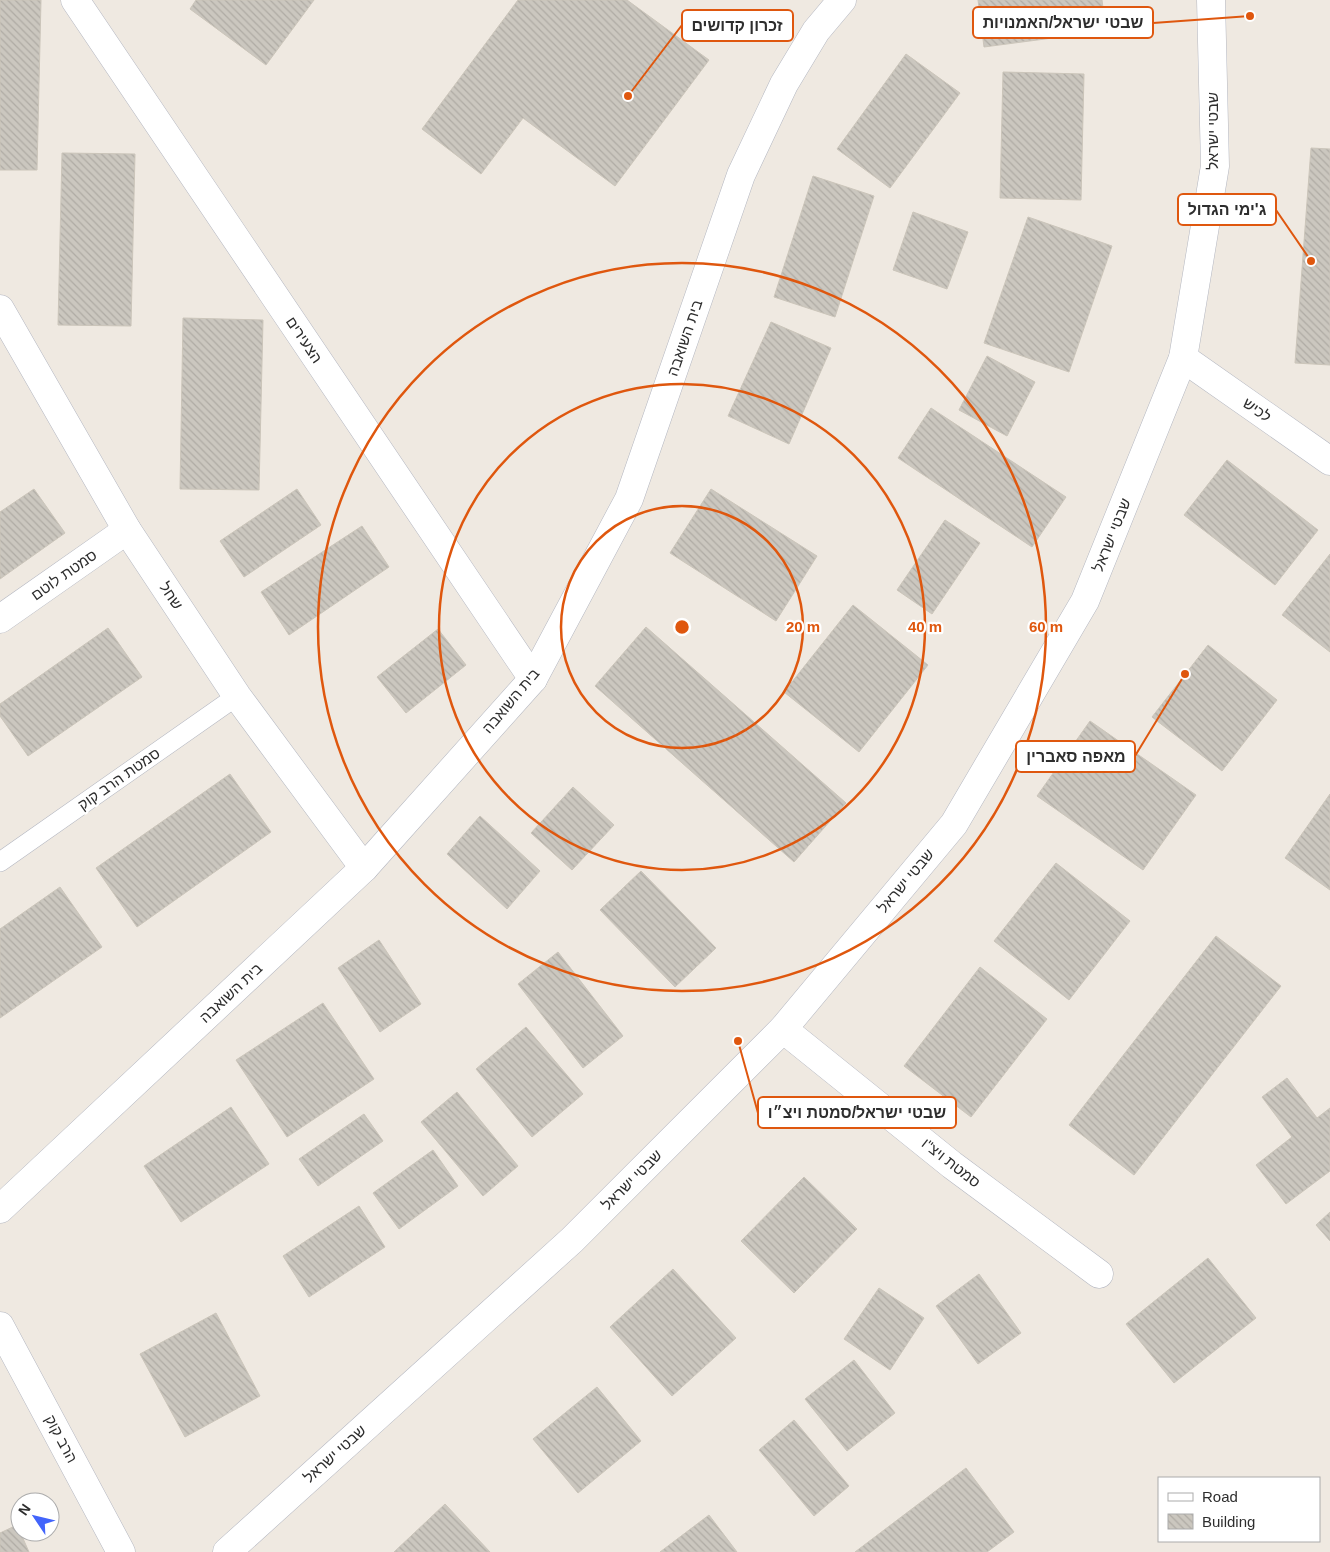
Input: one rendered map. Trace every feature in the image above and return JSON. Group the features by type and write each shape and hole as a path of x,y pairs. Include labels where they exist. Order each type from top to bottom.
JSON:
{"street":[{"name":"הצעירים","path":"75,0 533,679"},
{"name":"בית השואבה","path":"0,1209 364,868 533,679 629,499 741,175 784,84 816,32 842,0"},
{"name":"שבטי ישראל","path":"226,1552 572,1240 783,1029 947,832 958,816 1085,601 1183,358 1215,166 1211,0"},
{"name":"שחל","path":"0,309 127,530 237,696 364,868"},
{"name":"לכיש","path":"1183,358 1330,461"},
{"name":"סמטת לוטם","path":"0,619 127,530"},
{"name":"סמטת ויצ\"ו","path":"783,1029 952,1165 1099,1274"},
{"name":"הרב קוק","path":"0,1326 121,1552"}],"lane":[{"name":"סמטת הרב קוק","path":"0,862 237,696"}],"building":[{"path":"0,0 41,0 37,170 0,170"},
{"path":"196,0 314,0 266,65 190,9"},
{"path":"518,0 627,0 709,60 615,186 523,118 481,174 422,129"},
{"path":"978,0 1102,0 1106,31 984,47"},
{"path":"906,54 960,93 890,188 837,149"},
{"path":"1003,72 1084,74 1081,200 1000,198"},
{"path":"1311,148 1330,149 1330,365 1295,363"},
{"path":"62,153 135,154 131,326 58,325"},
{"path":"813,176 874,196 835,317 774,297"},
{"path":"913,212 968,232 947,289 893,270"},
{"path":"1028,217 1112,246 1069,372 984,343"},
{"path":"183,318 263,320 259,490 180,489"},
{"path":"771,322 831,348 789,444 728,416"},
{"path":"987,356 1035,382 1007,436 959,410"},
{"path":"931,408 1066,497 1032,547 898,458"},
{"path":"1227,460 1318,530 1275,585 1184,515"},
{"path":"34,489 65,533 0,579 0,512"},
{"path":"297,489 321,525 244,577 220,541"},
{"path":"711,489 817,556 776,621 670,553"},
{"path":"945,520 980,543 932,614 897,590"},
{"path":"362,526 389,567 289,635 261,592"},
{"path":"1330,554 1330,652 1282,615"},
{"path":"853,605 928,665 859,752 784,692"},
{"path":"646,627 846,803 794,862 595,686"},
{"path":"108,628 142,677 28,756 0,716 0,704"},
{"path":"438,629 466,665 406,713 377,677"},
{"path":"1208,645 1277,700 1222,771 1152,717"},
{"path":"1090,721 1196,795 1143,870 1037,796"},
{"path":"230,774 271,832 137,927 96,868"},
{"path":"573,787 614,825 572,870 531,833"},
{"path":"1330,794 1330,890 1285,858"},
{"path":"480,816 540,871 507,909 447,854"},
{"path":"1056,863 1130,921 1069,1000 994,941"},
{"path":"641,871 716,948 675,987 600,910"},
{"path":"60,887 102,947 0,1018 0,929"},
{"path":"1216,936 1281,986 1134,1175 1069,1125"},
{"path":"379,940 421,1004 380,1032 338,968"},
{"path":"558,952 623,1036 583,1068 518,984"},
{"path":"980,967 1047,1019 971,1117 904,1066"},
{"path":"323,1003 374,1079 287,1137 236,1060"},
{"path":"526,1027 583,1094 532,1137 476,1069"},
{"path":"1287,1078 1317,1118 1330,1108 1330,1171 1286,1204 1256,1165 1292,1137 1262,1097"},
{"path":"457,1092 518,1166 483,1196 421,1122"},
{"path":"231,1107 269,1164 181,1222 144,1166"},
{"path":"364,1114 383,1141 318,1186 299,1159"},
{"path":"433,1150 458,1186 399,1229 373,1193"},
{"path":"804,1177 857,1229 794,1293 741,1241"},
{"path":"359,1206 385,1247 309,1297 283,1256"},
{"path":"1330,1212 1330,1241 1316,1225"},
{"path":"1208,1258 1256,1318 1174,1383 1126,1324"},
{"path":"673,1269 736,1338 672,1396 610,1327"},
{"path":"979,1274 1021,1333 978,1364 936,1306"},
{"path":"879,1288 924,1318 890,1370 844,1339"},
{"path":"216,1313 260,1396 185,1437 140,1354"},
{"path":"854,1360 895,1413 847,1451 805,1399"},
{"path":"597,1387 641,1441 578,1493 533,1439"},
{"path":"794,1420 849,1486 814,1516 759,1450"},
{"path":"966,1468 1014,1532 987,1552 855,1552"},
{"path":"445,1504 490,1552 394,1552"},
{"path":"709,1515 737,1552 660,1552"},
{"path":"10,1528 10,1542 25,1542 29,1552 0,1552 0,1533"}],"place":[{"name":"שבטי ישראל/האמנויות","path":"1250,16"},
{"name":"זכרון קדושים","path":"628,96"},
{"name":"ג'ימי הגדול","path":"1311,261"},
{"name":"מאפה סאברין","path":"1185,674"},
{"name":"שבטי ישראל/סמטת ויצ״ו","path":"738,1041"}]}
